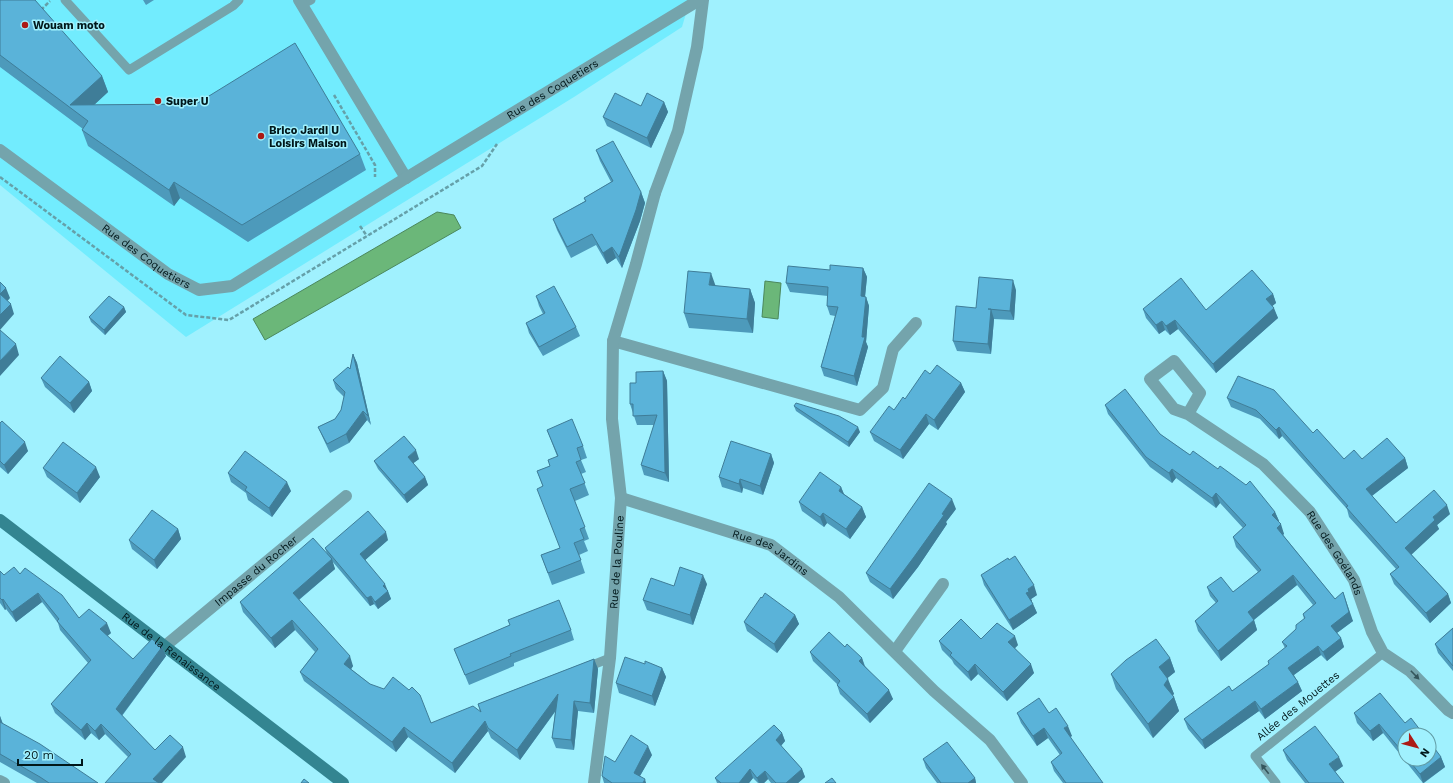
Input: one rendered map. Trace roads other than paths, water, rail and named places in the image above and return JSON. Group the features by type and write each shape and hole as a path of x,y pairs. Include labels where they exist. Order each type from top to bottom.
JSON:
{"main road":[{"name":"Rue de la Renaissance","path":"0,520 343,783"}],"street":[{"name":"Rue des Coquetiers","path":"0,150 168,274 199,290 232,286 406,178 699,0"},
{"name":"Rue de la Pouline","path":"594,783 610,658 621,498 612,419 613,341 655,194 678,131 697,47 703,0"},
{"path":"304,2 406,178"},
{"path":"613,341 860,410 883,388 893,348 916,323"},
{"name":"Rue des Goélands","path":"1188,414 1263,464 1310,512 1354,580 1372,632 1383,653 1410,671 1448,710 1453,713"},
{"name":"Impasse du Rocher","path":"165,646 346,496"},
{"name":"Rue des Jardins","path":"621,498 771,545 839,597 934,691 990,740 1022,783"},
{"path":"895,651 943,584"},
{"path":"0,781 4,783"}],"lane":[{"path":"66,0 128,70 233,6 239,0"},
{"name":"Allée des Mouettes","path":"1276,783 1255,756 1383,653"},
{"path":"573,672 610,658"}],"place":[{"name":"Wouam moto","path":"25,25"},
{"name":"Super U","path":"158,101"},
{"name":"Brico Jardi U Loisirs Maison","path":"261,136"}]}
